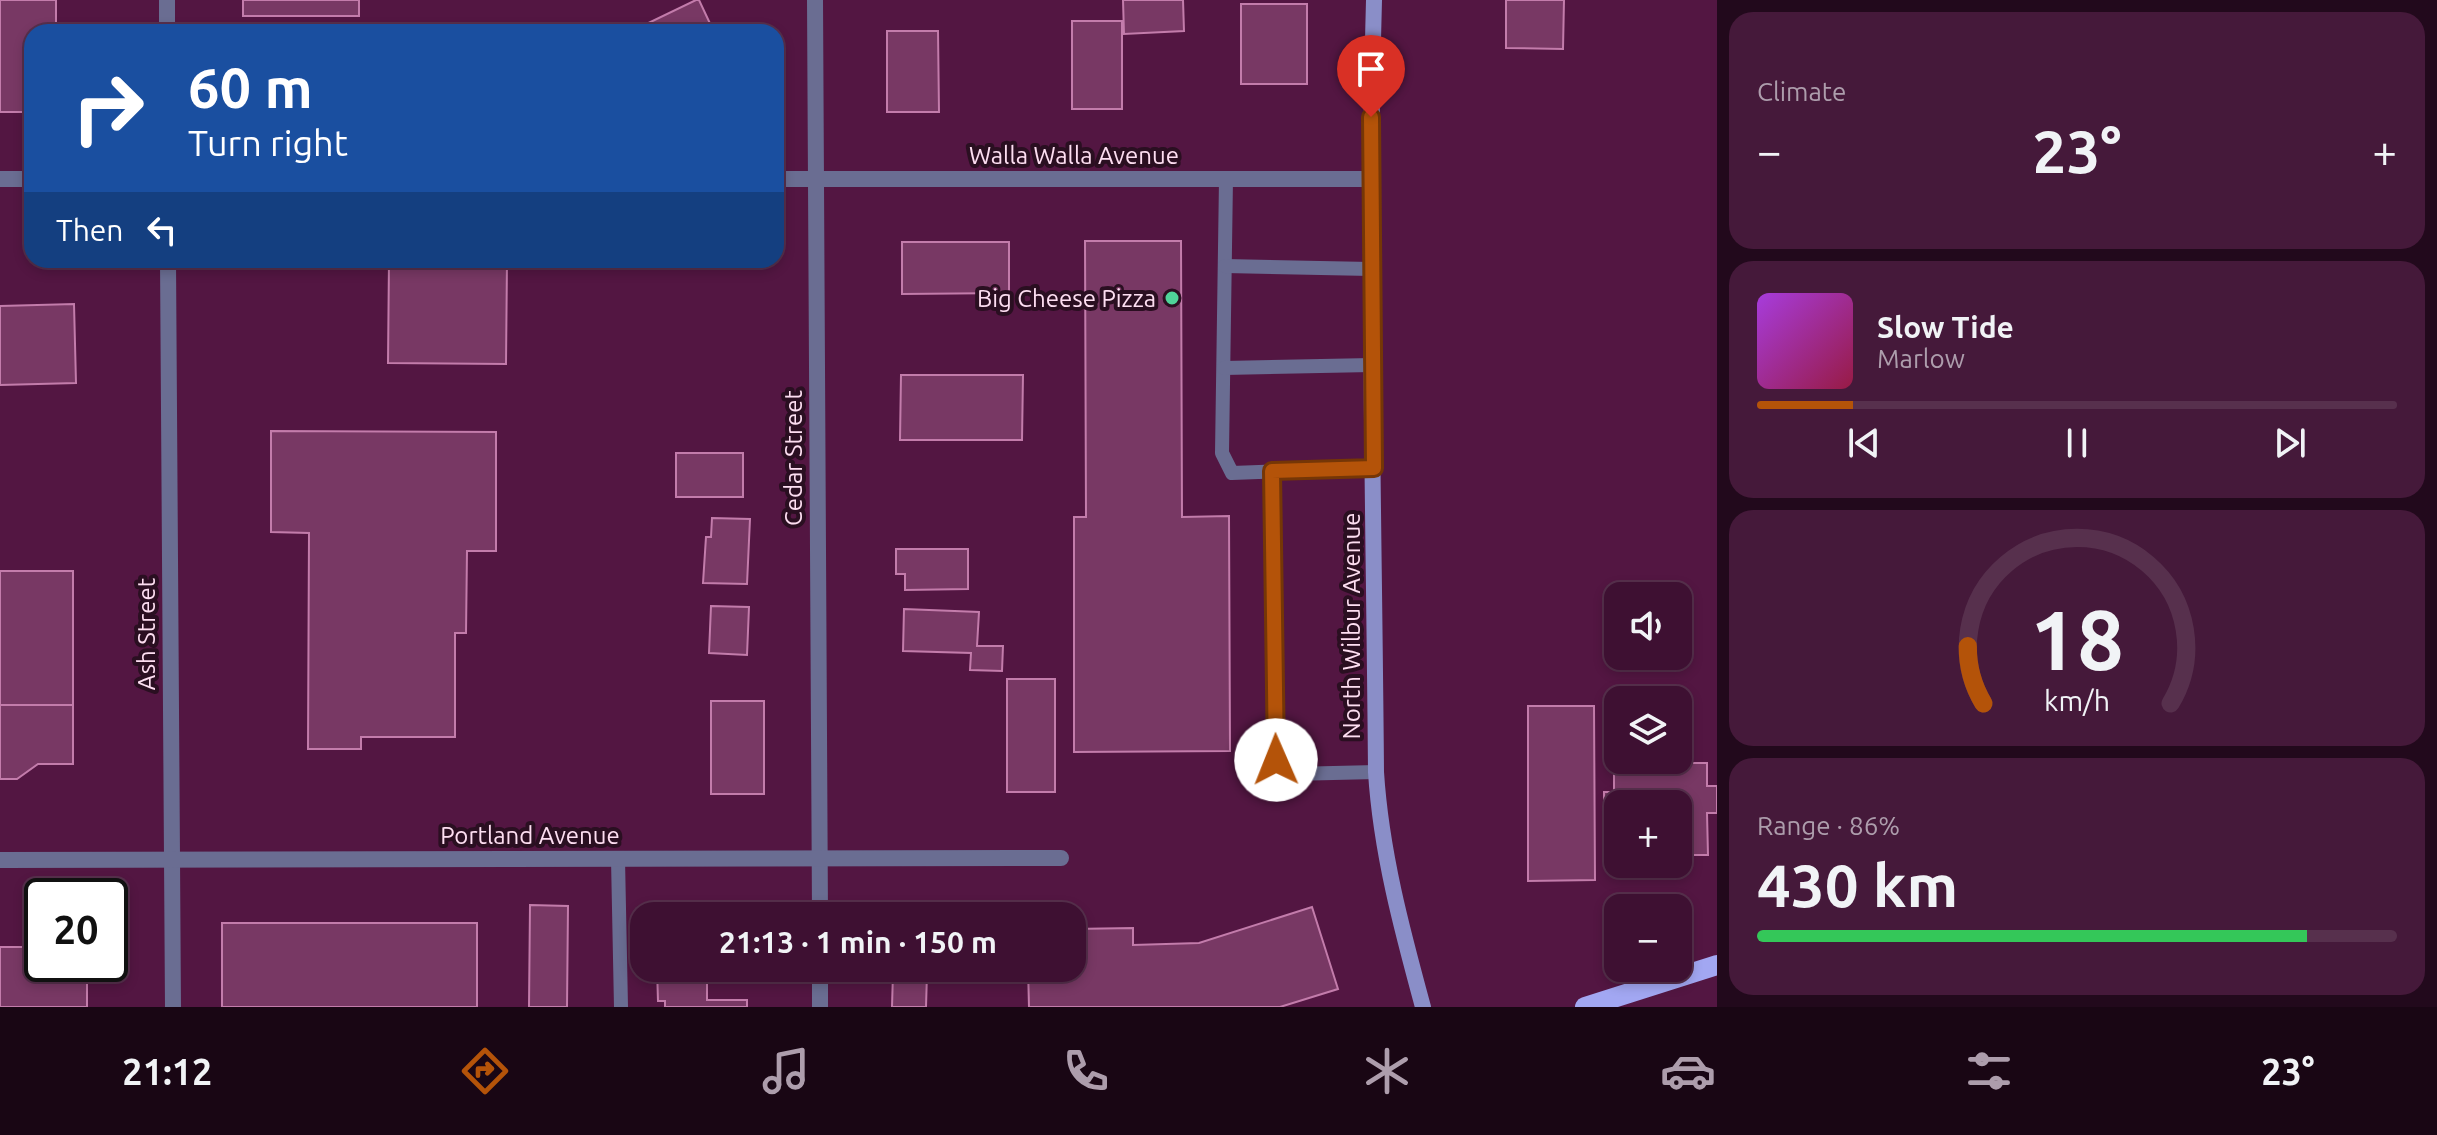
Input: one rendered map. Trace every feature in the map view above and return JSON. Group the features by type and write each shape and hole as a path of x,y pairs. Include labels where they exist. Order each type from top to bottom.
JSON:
{"main road":[{"name":"North Wilbur Avenue","path":"1374,0 1371,269 1376,772 1378,809 1392,882 1423,1007"},
{"path":"1585,1007 1717,965"}],"street":[{"path":"167,0 167,24"},
{"name":"Cedar Street","path":"815,0 820,902"},
{"path":"0,179 24,179"},
{"name":"Walla Walla Avenue","path":"784,179 1372,179"},
{"name":"Ash Street","path":"168,268 173,1007"},
{"name":"Portland Avenue","path":"0,860 1061,858"},
{"path":"820,982 820,1007"}],"lane":[{"path":"1226,179 1222,453 1232,473 1374,468"},
{"path":"1225,266 1371,269"},
{"path":"1224,368 1372,365"},
{"path":"1272,471 1276,760 1291,774 1376,772"},
{"path":"618,859 621,1007"}],"building":[{"path":"0,0 56,0 56,24 24,24 24,112 0,112"},
{"path":"243,0 359,0 359,16 243,16"},
{"path":"699,0 710,24 646,24"},
{"path":"1123,0 1183,0 1184,31 1124,34"},
{"path":"1506,0 1564,0 1563,49 1506,48"},
{"path":"1241,4 1307,4 1307,84 1241,84"},
{"path":"1072,21 1122,21 1122,109 1072,109"},
{"path":"887,31 938,31 939,112 887,112"},
{"path":"1085,241 1181,241 1182,517 1229,516 1230,751 1074,752 1074,517 1086,517"},
{"path":"902,242 1009,242 1009,293 902,294"},
{"path":"389,268 507,268 506,364 388,363"},
{"path":"74,304 76,383 0,385 0,306"},
{"path":"901,375 1023,375 1022,440 900,440"},
{"path":"271,431 496,432 496,551 467,551 466,633 455,633 455,737 361,737 361,749 308,749 309,533 271,532"},
{"path":"676,453 743,453 743,497 676,497"},
{"path":"712,518 750,519 747,584 703,583 706,537 711,537"},
{"path":"896,549 968,549 968,589 905,590 905,574 896,574"},
{"path":"0,571 73,571 73,705 0,705"},
{"path":"711,606 749,607 747,655 709,653"},
{"path":"904,609 979,612 977,646 1003,646 1002,671 970,670 971,653 903,651"},
{"path":"1007,679 1055,679 1055,792 1007,792"},
{"path":"711,701 764,701 764,794 711,794"},
{"path":"0,705 73,705 73,764 38,764 17,779 0,779"},
{"path":"1528,706 1594,706 1595,880 1528,881"},
{"path":"1692,763 1707,763 1707,786 1717,786 1717,813 1707,813 1708,855 1692,855 1692,790 1614,790 1614,774 1692,774"},
{"path":"530,905 568,906 567,1007 529,1007"},
{"path":"1312,907 1338,989 1280,1007 1029,1007 1028,982 1086,982 1086,929 1133,928 1133,945 1199,943"},
{"path":"222,923 477,923 477,1007 222,1007"},
{"path":"0,947 24,947 24,982 87,982 87,1007 0,1007"},
{"path":"657,982 707,982 707,1000 747,1000 747,1007 665,1007 665,1001 658,1001"},
{"path":"893,982 927,982 926,1007 892,1007"}],"place":[{"name":"Big Cheese Pizza","path":"1172,298"}],"route":[{"path":"1276,760 1272,471 1374,468 1371,117"}]}
